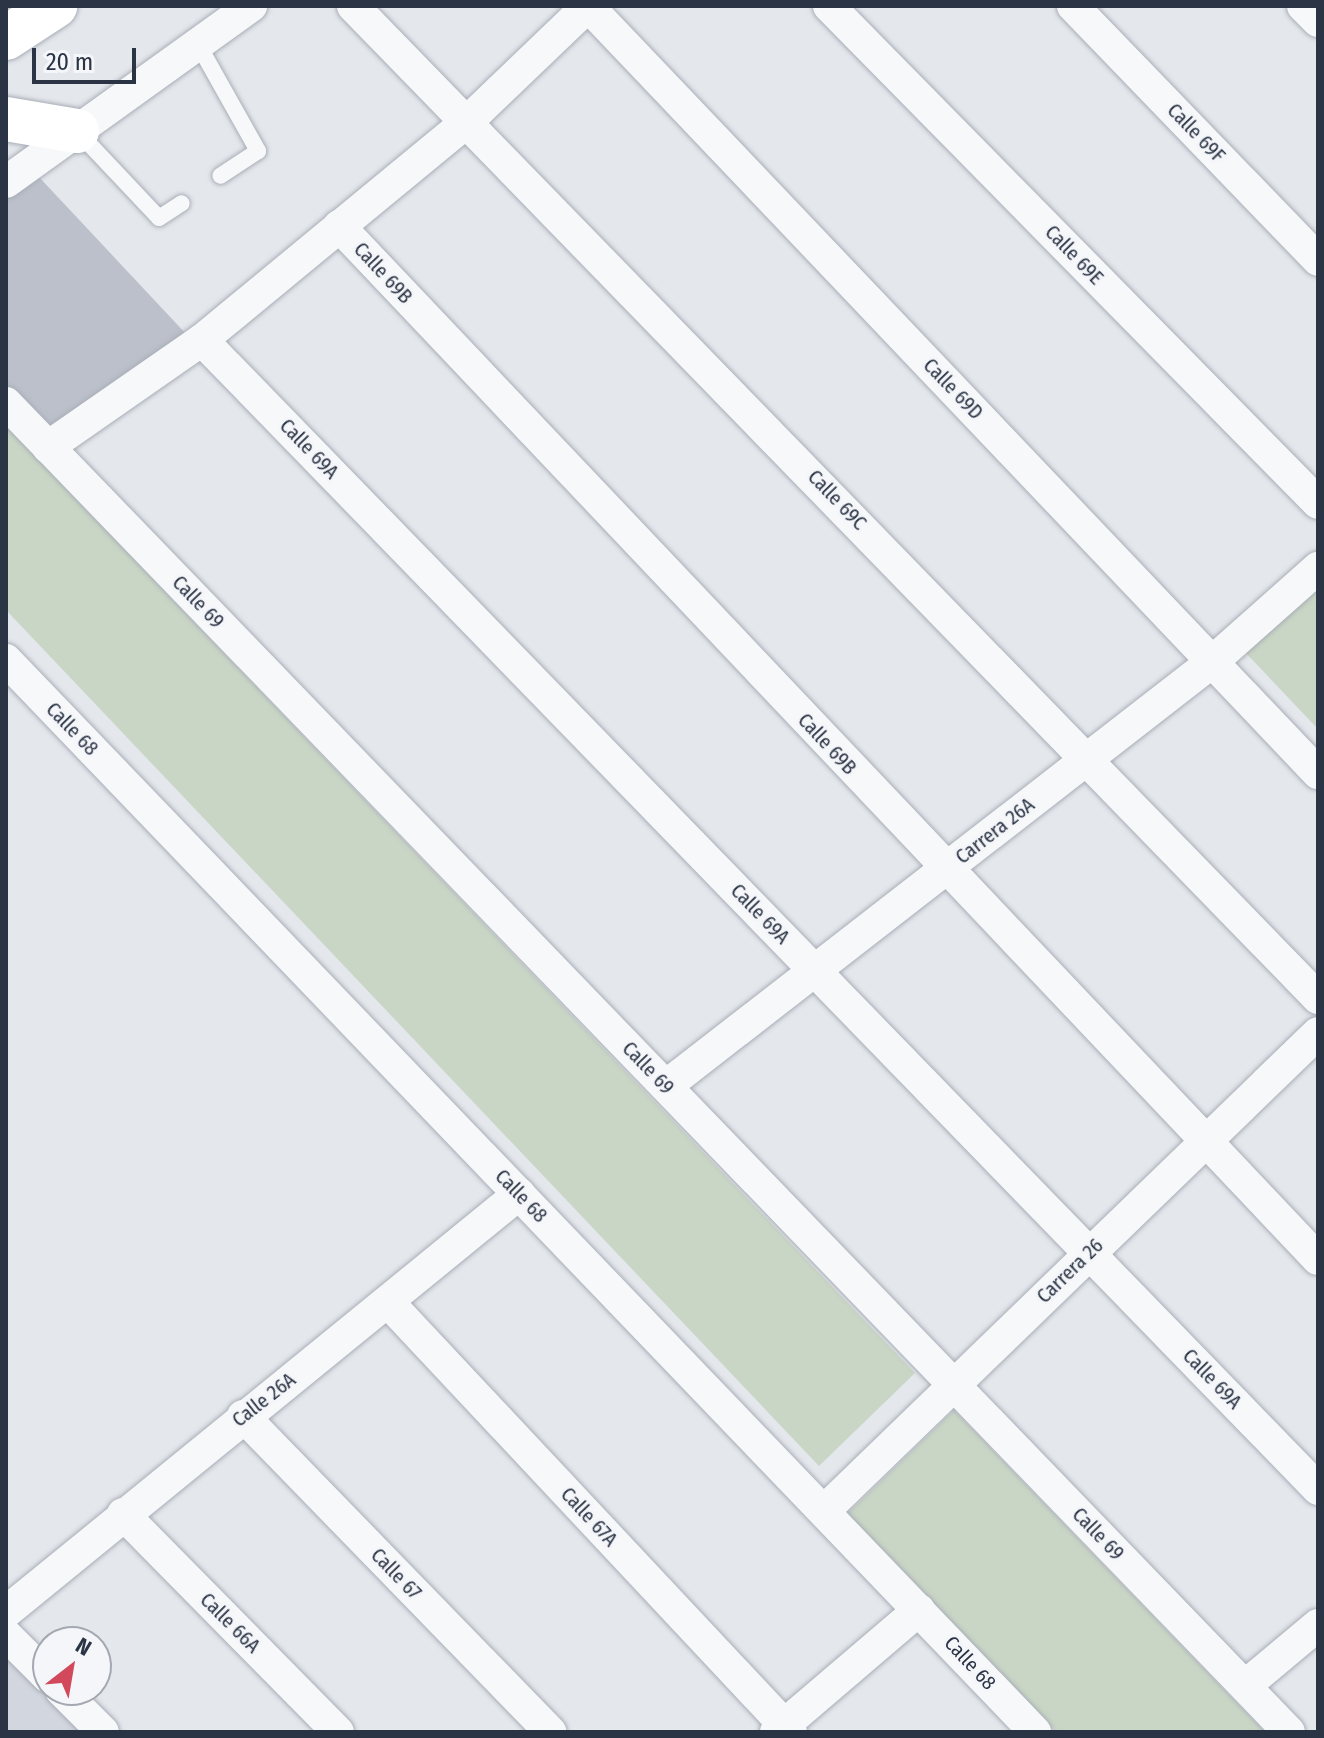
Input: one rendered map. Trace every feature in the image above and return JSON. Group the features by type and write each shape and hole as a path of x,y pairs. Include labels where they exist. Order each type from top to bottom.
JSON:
{"main road":[{"path":"6,38 55,6"},
{"path":"6,119 77,131"}],"street":[{"path":"6,182 251,6"},
{"name":"Calle 69C","path":"353,6 1088,758 1318,998"},
{"path":"48,447 202,340 468,121 588,6"},
{"name":"Calle 69D","path":"588,6 1318,773"},
{"name":"Calle 69E","path":"829,6 1318,503"},
{"name":"Calle 69F","path":"1073,6 1318,260"},
{"path":"1303,6 1318,21"},
{"name":"Calle 69B","path":"339,226 1203,1144 1318,1259"},
{"name":"Calle 69A","path":"202,340 1318,1489"},
{"name":"Calle 69","path":"6,403 1289,1732"},
{"name":"Carrera 26A","path":"666,1086 1212,662 1318,568"},
{"name":"Calle 68","path":"6,660 1035,1732"},
{"name":"Carrera 26","path":"824,1511 1318,1033"},
{"name":"Calle 26A","path":"7,1618 123,1514 519,1194"},
{"name":"Calle 67A","path":"388,1302 783,1729"},
{"name":"Calle 67","path":"243,1416 550,1732"},
{"name":"Calle 66A","path":"123,1514 338,1732"},
{"path":"783,1729 919,1610"},
{"path":"7,1618 32,1654"},
{"path":"1245,1686 1318,1625"},
{"path":"77,1706 103,1732"}],"lane":[{"path":"198,44 258,151 220,176"},
{"path":"77,131 159,218 182,203"}],"shaded area":[{"path":"6,1655 32,1682 32,1706 55,1706 80,1732 6,1732"}],"green space":[{"path":"6,426 915,1373 819,1466 6,610"},
{"path":"1318,586 1318,729 1243,650"},
{"path":"954,1410 1265,1732 1056,1732 847,1514"}],"building":[{"path":"39,177 188,336 51,432 6,385 6,199"}]}
